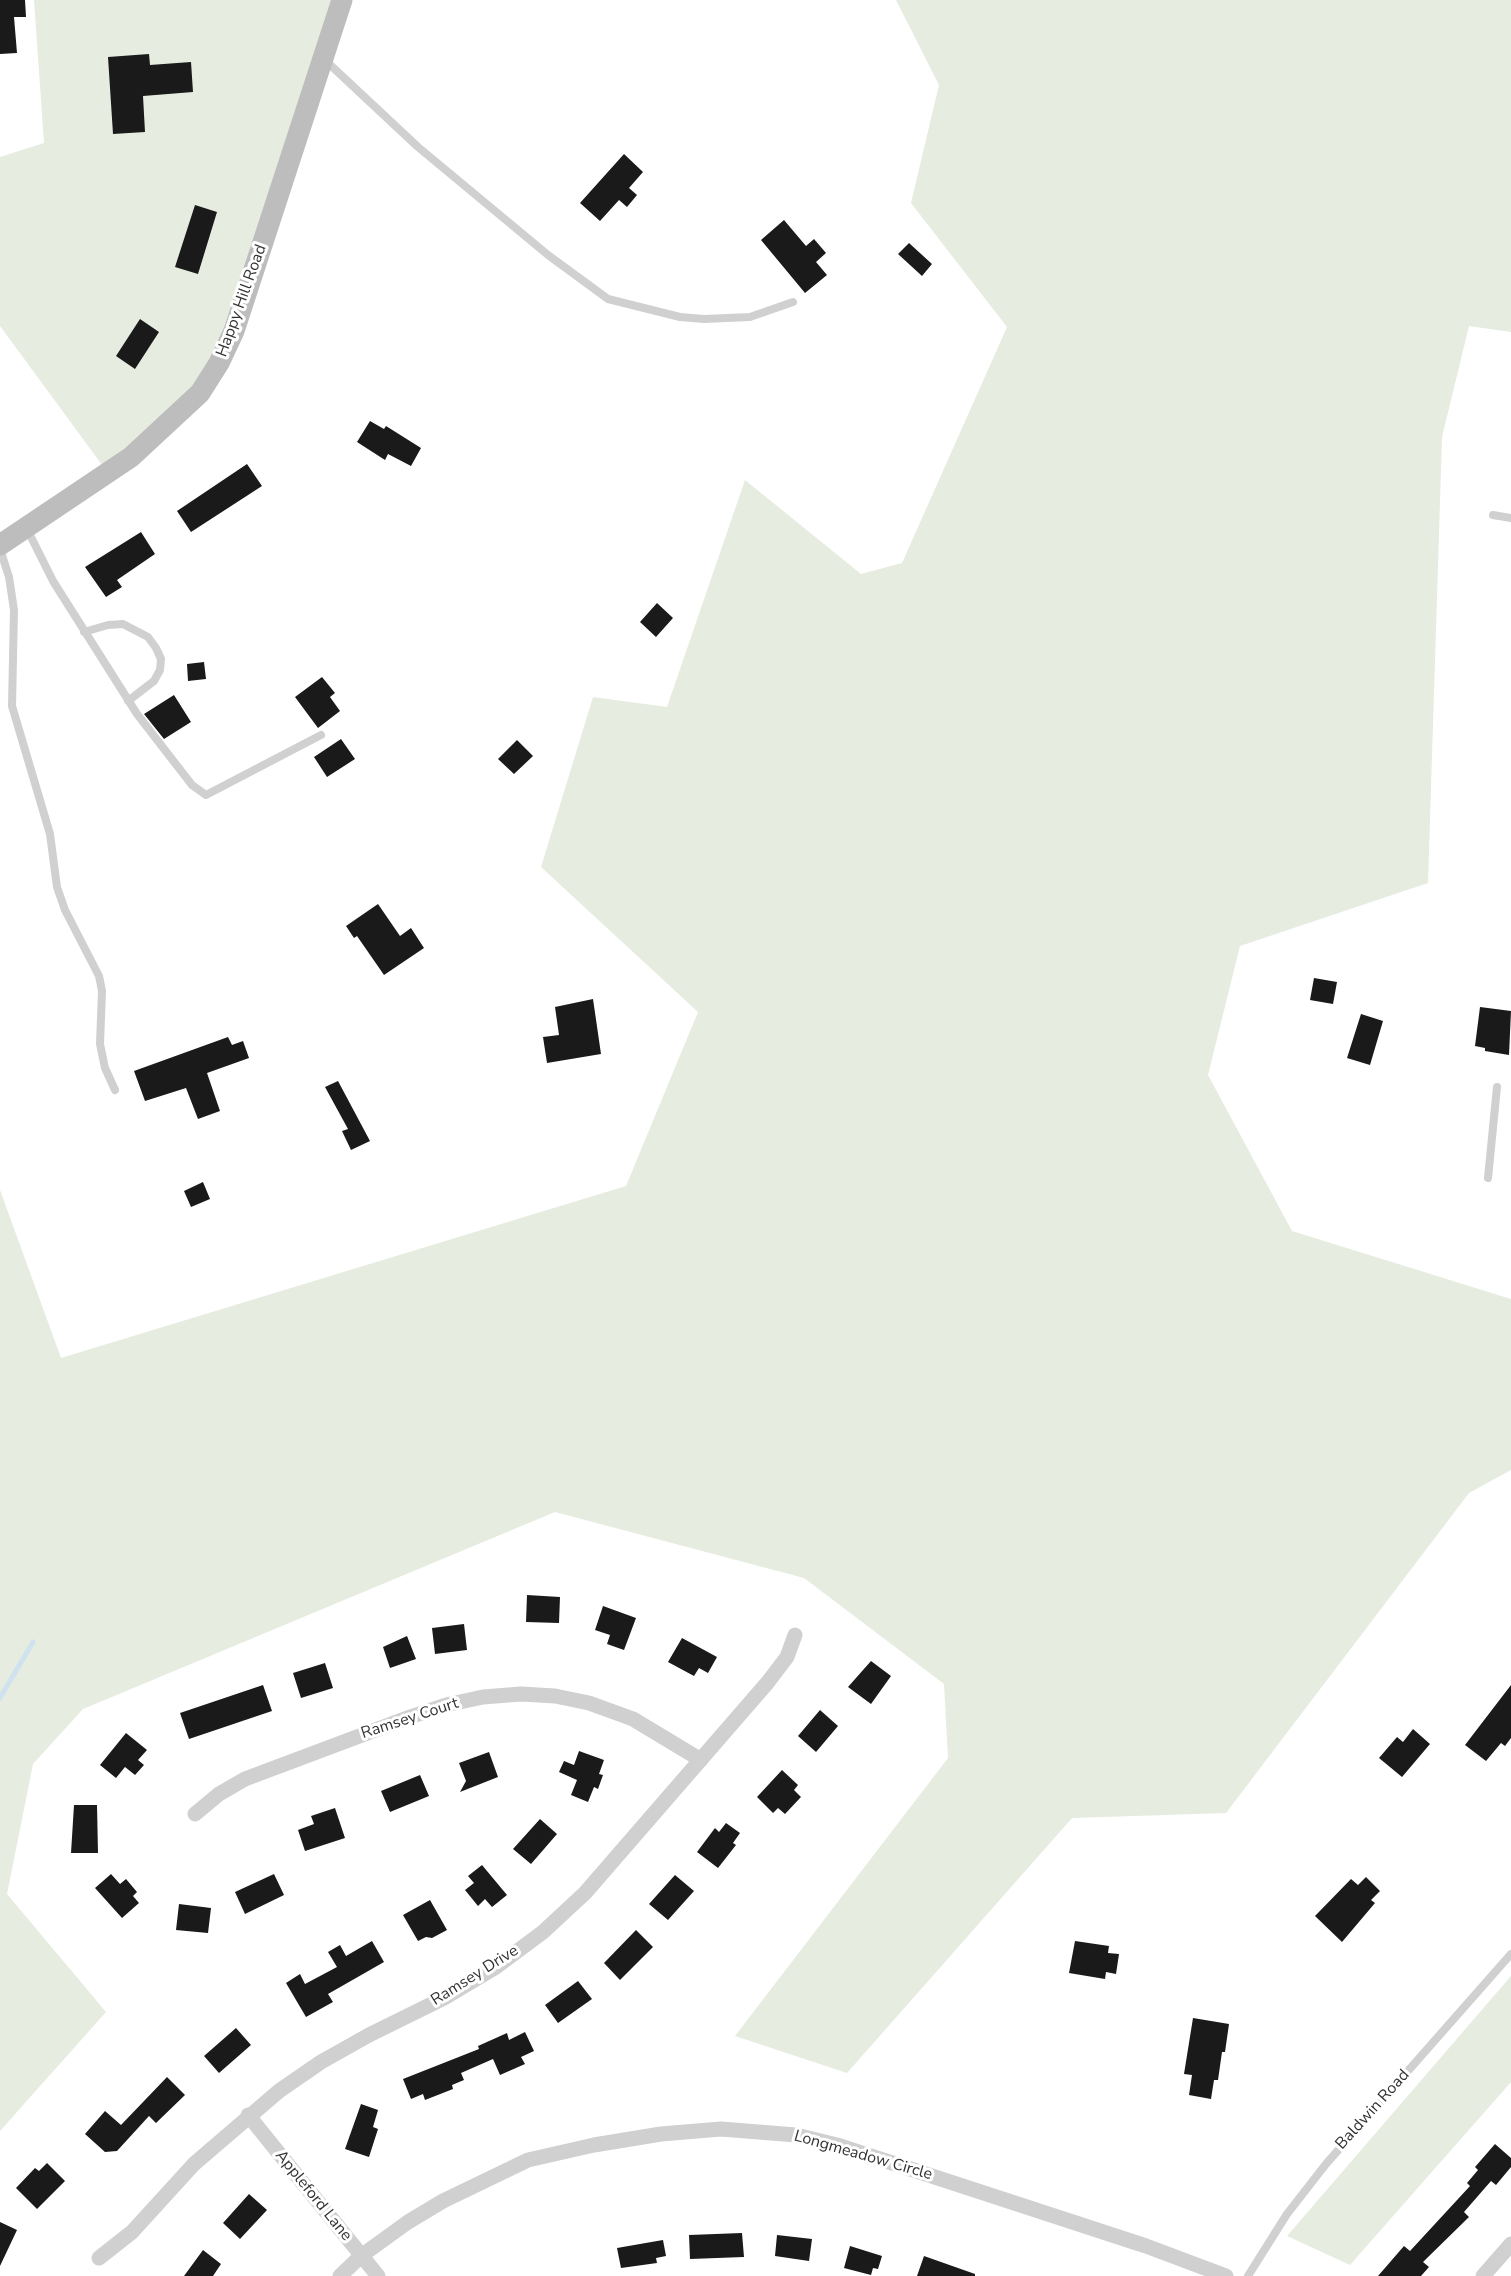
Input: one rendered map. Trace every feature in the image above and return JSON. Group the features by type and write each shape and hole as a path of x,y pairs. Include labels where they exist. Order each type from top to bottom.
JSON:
{"street":[{"name":"Happy Hill Road","path":"0,547 131,458 200,393 213,373 234,331 342,0"},
{"name":"Ramsey Drive","path":"99,2258 132,2232 194,2164 248,2115 321,2062 444,1998 496,1967 543,1932 585,1893 768,1682 787,1657 795,1635"},
{"name":"Ramsey Court","path":"195,1814 219,1794 245,1779 410,1717 446,1705 483,1697 521,1694 555,1696 589,1702 633,1719 700,1760"},
{"name":"Appleford Lane","path":"248,2115 378,2276"},
{"name":"Longmeadow Circle","path":"340,2276 361,2256 443,2201 528,2160 605,2143 721,2129 796,2135 837,2145 1146,2246 1226,2276"},
{"path":"1483,2276 1511,2244"}],"lane":[{"path":"323,58 418,147 548,255 608,299 680,318 704,319 750,317 793,302"},
{"path":"1493,515 1511,518"},
{"path":"27,528 53,581 128,701 192,785 206,795 321,735"},
{"path":"0,547 9,578 14,610 11,685 16,723 50,834 57,887 65,910 99,976 102,991 100,1044 105,1068 115,1090"},
{"path":"84,632 108,625 123,624 148,637 156,648 161,659 160,670 154,681 128,701"},
{"path":"1488,1178 1497,1087"},
{"name":"Baldwin Road","path":"1248,2276 1282,2222 1326,2164 1511,1954"}],"shaded area":[{"path":"34,0 342,0 219,363 108,473 0,326 0,157 44,143"},
{"path":"896,0 1511,0 1511,332 1469,326 1442,437 1428,883 1240,946 1208,1075 1292,1231 1511,1299 1511,1470 1469,1493 1226,1813 1072,1818 847,2073 735,2036 948,1758 944,1684 804,1578 555,1512 83,1709 33,1764 7,1894 106,2012 0,2131 0,1190 61,1358 626,1186 698,1012 541,867 593,697 667,707 745,480 861,574 902,563 1007,327 911,203 939,85"},
{"path":"1511,1976 1511,2082 1350,2265 1287,2236"}],"building":[{"path":"0,0 25,0 26,17 14,17 17,53 0,54"},
{"path":"149,54 150,65 191,62 193,92 143,96 145,132 113,134 108,57"},
{"path":"624,154 643,172 629,188 637,195 627,207 619,200 600,221 580,203"},
{"path":"195,205 217,212 198,274 175,267"},
{"path":"784,220 806,246 814,239 826,253 816,262 827,275 805,293 761,240"},
{"path":"909,243 932,264 922,276 898,254"},
{"path":"140,319 159,332 135,369 116,356"},
{"path":"370,421 384,429 386,426 421,448 411,466 388,454 385,460 357,442"},
{"path":"247,464 262,486 191,532 177,511"},
{"path":"141,532 155,554 117,580 122,587 106,597 85,567"},
{"path":"657,603 673,618 656,637 640,622"},
{"path":"204,662 206,679 188,681 187,664"},
{"path":"322,677 335,693 330,697 340,711 318,728 295,697"},
{"path":"174,695 191,722 164,739 144,714"},
{"path":"341,739 355,759 327,777 314,757"},
{"path":"517,740 533,756 514,774 498,759"},
{"path":"378,904 400,936 411,928 424,948 384,975 357,936 354,938 346,926"},
{"path":"1314,978 1337,982 1333,1004 1310,1000"},
{"path":"593,999 601,1054 547,1063 543,1037 559,1035 555,1007"},
{"path":"1480,1007 1511,1011 1509,1055 1485,1051 1485,1048 1475,1046"},
{"path":"1361,1014 1383,1021 1370,1065 1347,1058"},
{"path":"228,1037 232,1045 243,1041 249,1058 207,1073 220,1111 198,1119 186,1088 145,1101 134,1071"},
{"path":"338,1081 370,1141 351,1150 342,1131 348,1129 325,1087"},
{"path":"203,1182 210,1199 191,1207 184,1191"},
{"path":"527,1595 560,1597 559,1623 526,1622"},
{"path":"603,1606 636,1618 624,1650 607,1644 610,1635 595,1630"},
{"path":"464,1624 467,1650 435,1654 432,1628"},
{"path":"407,1636 416,1659 390,1668 383,1647"},
{"path":"682,1638 717,1657 708,1673 699,1668 694,1676 668,1662"},
{"path":"871,1661 891,1676 871,1704 848,1687"},
{"path":"325,1663 333,1688 301,1698 293,1673"},
{"path":"263,1685 272,1711 189,1739 180,1713"},
{"path":"1511,1685 1511,1738 1505,1746 1501,1743 1486,1761 1465,1745"},
{"path":"820,1710 838,1726 816,1752 798,1736"},
{"path":"1413,1729 1430,1744 1402,1777 1379,1758 1397,1737 1403,1742"},
{"path":"126,1733 147,1750 138,1760 144,1765 135,1775 125,1767 116,1778 100,1765"},
{"path":"579,1751 604,1760 599,1774 603,1775 598,1789 594,1787 588,1802 571,1795 577,1780 559,1772 564,1761 574,1765"},
{"path":"489,1752 498,1777 460,1792 466,1781 459,1763"},
{"path":"782,1770 798,1785 794,1790 801,1797 785,1814 778,1808 773,1813 757,1797"},
{"path":"420,1775 429,1796 390,1812 381,1791"},
{"path":"74,1805 97,1805 98,1853 71,1853"},
{"path":"335,1808 345,1838 305,1851 298,1830 314,1824 311,1816"},
{"path":"540,1819 557,1834 531,1864 513,1849"},
{"path":"726,1823 740,1833 733,1843 736,1845 718,1868 697,1852 715,1828 719,1832"},
{"path":"482,1865 507,1895 492,1907 485,1899 478,1906 465,1890 474,1883 468,1876"},
{"path":"111,1874 120,1884 126,1879 137,1892 133,1896 139,1903 122,1918 95,1888"},
{"path":"274,1874 284,1895 245,1914 235,1892"},
{"path":"675,1875 694,1891 668,1920 649,1904"},
{"path":"1366,1877 1380,1891 1371,1900 1375,1903 1342,1942 1315,1916 1351,1879 1358,1885"},
{"path":"430,1900 447,1930 432,1938 426,1937 418,1941 403,1915"},
{"path":"179,1904 211,1908 208,1933 176,1930"},
{"path":"636,1930 653,1947 620,1980 604,1963"},
{"path":"372,1941 384,1962 328,1994 333,2002 306,2017 286,1983 300,1974 305,1984 337,1967 328,1952 340,1945 346,1956"},
{"path":"1075,1941 1109,1946 1108,1953 1119,1954 1116,1974 1106,1972 1105,1979 1069,1973"},
{"path":"578,1981 592,1999 558,2023 545,2005"},
{"path":"1193,2018 1229,2024 1225,2052 1222,2052 1218,2080 1214,2080 1211,2099 1189,2095 1192,2075 1184,2074"},
{"path":"236,2028 251,2045 219,2073 204,2056"},
{"path":"525,2032 534,2051 521,2057 525,2064 500,2075 493,2059 461,2073 464,2080 452,2085 453,2089 425,2100 423,2094 411,2099 403,2079 479,2049 478,2046 507,2033 509,2040"},
{"path":"167,2077 185,2095 156,2123 149,2116 117,2151 105,2152 85,2134 105,2111 121,2125"},
{"path":"361,2104 378,2110 373,2127 378,2129 369,2157 345,2149"},
{"path":"1495,2144 1511,2158 1511,2167 1496,2185 1491,2181 1464,2212 1469,2217 1423,2262 1429,2267 1421,2276 1378,2276 1404,2246 1410,2251 1470,2186 1467,2183 1478,2170 1475,2167"},
{"path":"47,2163 65,2181 37,2209 16,2188 35,2168 39,2171"},
{"path":"249,2194 267,2210 240,2239 223,2223"},
{"path":"0,2222 17,2230 0,2266"},
{"path":"742,2233 744,2257 690,2259 689,2235"},
{"path":"777,2235 812,2239 809,2261 775,2256"},
{"path":"663,2240 666,2256 656,2258 657,2263 621,2268 617,2248"},
{"path":"850,2246 882,2256 878,2269 873,2268 871,2275 844,2268"},
{"path":"203,2250 221,2264 213,2276 184,2276"},
{"path":"924,2256 975,2274 975,2276 917,2276"}],"waterway":[{"path":"0,1698 33,1642"}]}
